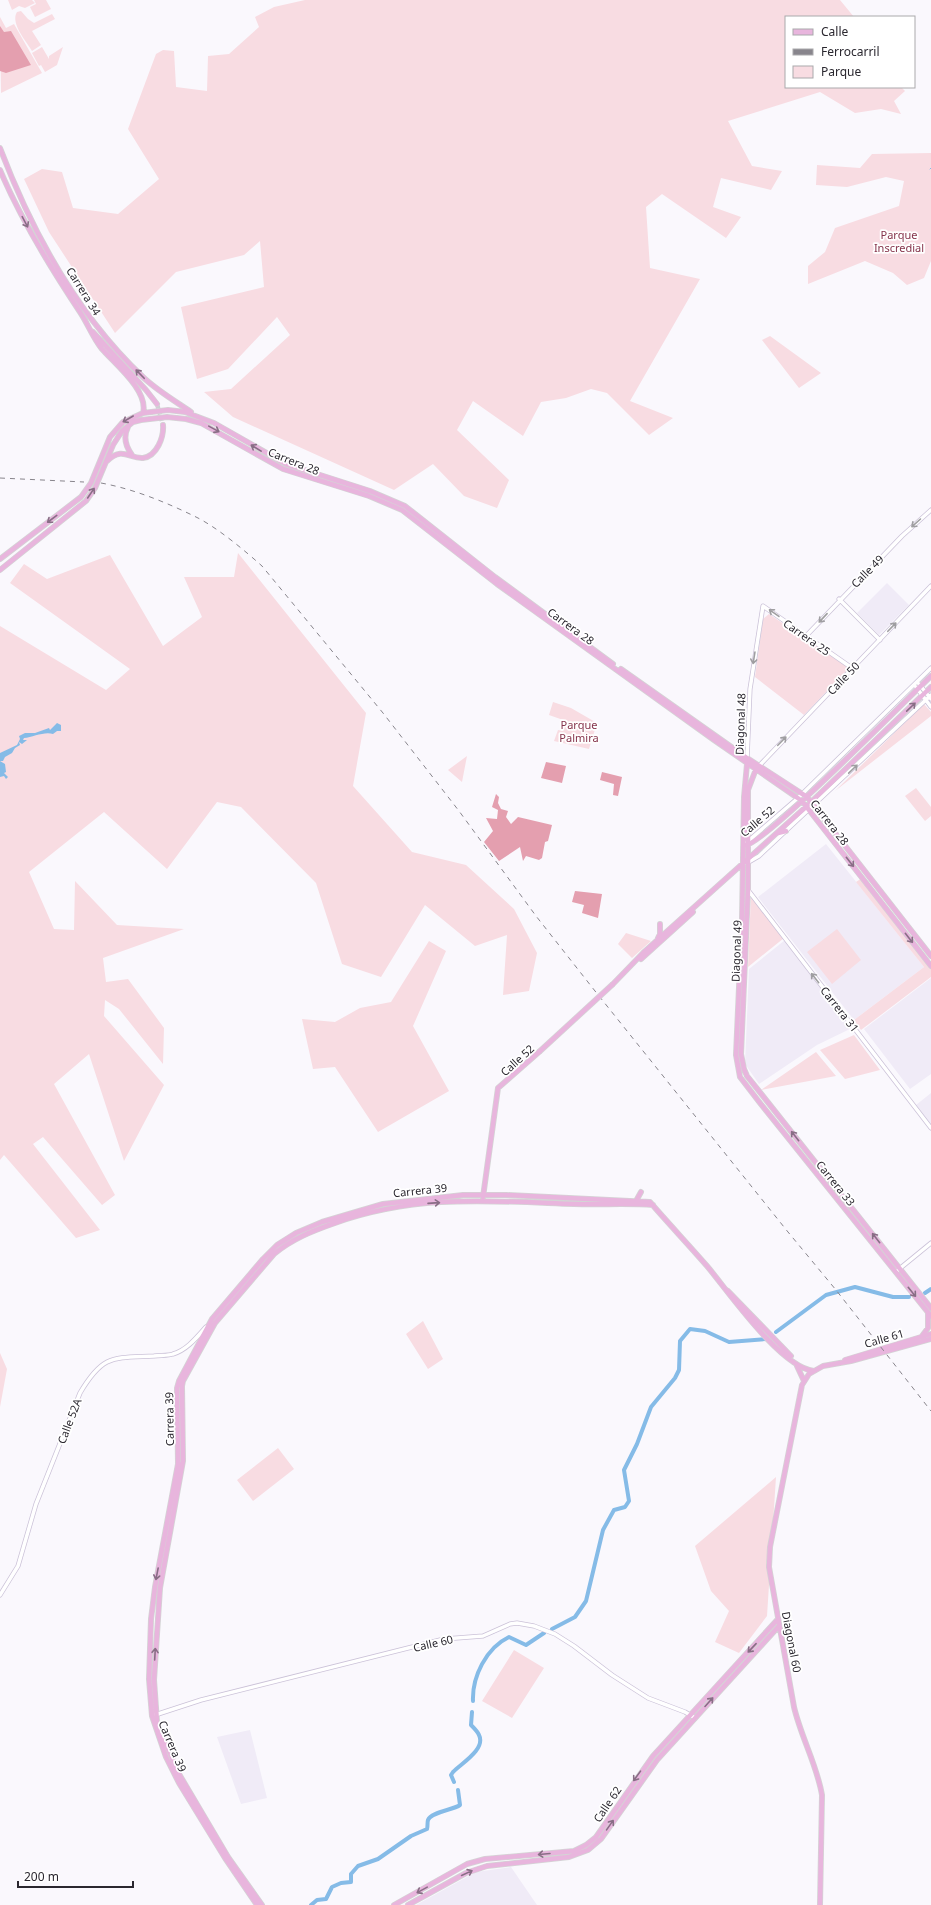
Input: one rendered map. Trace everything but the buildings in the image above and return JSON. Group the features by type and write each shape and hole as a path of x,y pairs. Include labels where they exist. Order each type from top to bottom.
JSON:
{"main road":[{"name":"Carrera 34","path":"0,148 30,218 91,320 144,378 194,414"},
{"name":"Carrera 34","path":"0,170 34,240 99,344 124,372 140,395 144,403 143,412"},
{"path":"96,326 104,342"},
{"path":"90,330 104,342 157,404"},
{"path":"0,559 81,497 91,483 106,443 113,432 123,422 143,412 168,410 194,414"},
{"name":"Carrera 28","path":"194,414 214,423 286,464 391,501 403,508 497,584 800,800 809,808 931,966"},
{"name":"Carrera 28","path":"129,425 154,417 177,417 193,420 211,428 283,469 382,498"},
{"path":"129,425 125,438 127,447 132,455"},
{"path":"0,570 86,501 95,488 116,440 129,425"},
{"path":"105,463 118,455 132,455 142,458 152,454 160,441 163,425"},
{"name":"Calle 52","path":"746,844 756,841 917,685 931,676"},
{"name":"Calle 52","path":"483,1197 498,1088 613,984 643,953 778,833 809,808 931,687"},
{"name":"Diagonal 48","path":"746,844 744,797 747,761"},
{"path":"746,844 748,790 757,768"},
{"name":"Carrera 28","path":"757,768 805,795 813,803 931,956"},
{"path":"778,833 786,831"},
{"name":"Diagonal 49","path":"736,1056 746,844"},
{"name":"Diagonal 49","path":"742,1061 748,890 746,862"},
{"name":"Calle 52","path":"632,965 689,917 700,903"},
{"path":"643,953 660,936 660,924"},
{"name":"Carrera 33","path":"736,1056 740,1077 760,1104 898,1270"},
{"name":"Carrera 33","path":"742,1061 745,1073 929,1310 931,1316"},
{"path":"754,1096 760,1093"},
{"path":"760,1104 766,1099"},
{"path":"636,1201 640,1197 641,1192"},
{"name":"Carrera 39","path":"262,1905 228,1857 187,1790 170,1755 154,1715 154,1670 158,1599 183,1461 182,1386 183,1381 215,1322 274,1254 298,1237 341,1221 384,1208 483,1197 574,1204 651,1203"},
{"name":"Carrera 39","path":"257,1905 225,1858 179,1783 166,1757 154,1715 149,1679 151,1619 154,1587 178,1464 177,1388 179,1381 210,1323 272,1250 296,1233 338,1216 383,1204 427,1198 483,1197 636,1201 651,1203"},
{"path":"651,1203 726,1289 798,1362 807,1367 819,1368"},
{"path":"726,1289 731,1298 749,1319 796,1364 804,1369 814,1371"},
{"path":"922,1337 929,1322 929,1310"},
{"name":"Calle 61","path":"804,1381 819,1368 850,1357 931,1334"},
{"name":"Calle 61","path":"842,1361 851,1361 931,1338"},
{"path":"796,1364 804,1381"},
{"name":"Diagonal 60","path":"804,1381 770,1547 769,1567 797,1717 822,1795 820,1905"},
{"name":"Calle 62","path":"394,1905 467,1864 496,1858 566,1852 586,1846 596,1837 653,1756 778,1619"},
{"name":"Calle 62","path":"408,1905 466,1873 482,1867 569,1857 588,1850 601,1839 648,1770 779,1626"}],"street":[{"name":"Calle 49","path":"806,636 902,536 931,510"},
{"name":"Calle 50","path":"757,768 931,586"},
{"path":"840,600 880,640"},
{"name":"Diagonal 48","path":"747,761 750,688 763,606"},
{"name":"Carrera 25","path":"763,606 852,668"},
{"name":"Calle 52","path":"917,685 931,668"},
{"path":"917,685 931,707"},
{"path":"924,694 930,697"},
{"name":"Calle 52","path":"813,803 930,697"},
{"name":"Calle 52","path":"746,862 759,856 809,808"},
{"name":"Carrera 31","path":"748,890 931,1128"},
{"path":"898,1270 931,1243"},
{"path":"924,1250 931,1247"},
{"name":"Calle 52A","path":"0,1595 18,1566 40,1495 80,1393 89,1378 105,1362 115,1358 173,1354 184,1348 210,1323"},
{"name":"Calle 60","path":"154,1715 201,1700 444,1639 483,1636 504,1626 517,1623 534,1626 555,1634 642,1695 663,1705 690,1714 695,1718"}],"shaded area":[{"path":"0,26 4,32 11,31 31,65 6,73 0,71"},
{"path":"887,583 909,605 879,635 857,613"},
{"path":"546,762 566,766 562,783 541,778"},
{"path":"602,772 622,777 618,796 613,795 614,784 600,780"},
{"path":"496,794 499,797 498,803 501,809 508,811 506,817 511,824 518,817 552,825 548,841 545,842 542,858 539,860 526,856 523,861 520,847 499,861 484,842 493,831 486,818 497,819 498,810 492,807"},
{"path":"826,844 924,967 854,1020 758,897"},
{"path":"575,891 602,894 598,918 582,913 584,905 572,902"},
{"path":"785,940 852,1028 817,1045 759,1084 745,1064 749,969"},
{"path":"931,978 931,1074 910,1089 864,1029"},
{"path":"931,1093 931,1125 916,1105"},
{"path":"250,1730 267,1798 241,1804 217,1737"},
{"path":"511,1867 537,1905 416,1905 476,1872"}],"green space":[{"path":"8,0 32,0 35,3 25,8 19,6 12,10"},
{"path":"34,0 46,0 51,9 35,17 30,7 36,4"},
{"path":"305,0 840,0 853,16 785,16 785,88 902,88 905,91 894,101 901,114 881,109 855,113 820,92 728,121 752,166 782,171 771,190 721,178 713,207 741,217 726,238 662,194 646,207 650,268 700,279 630,401 673,418 649,435 607,393 591,389 566,398 541,402 523,436 473,401 457,430 509,480 497,508 464,496 433,464 394,490 233,417 204,392 231,389 290,335 277,317 228,369 197,379 181,307 264,287 260,241 244,255 176,272 115,333 49,232 24,179 42,169 62,172 73,208 118,214 159,179 128,129 156,54 163,50 174,51 176,87 207,91 208,56 229,54 259,27 255,17 274,7"},
{"path":"21,11 34,23 52,14 55,19 32,31 41,45 32,51 17,27 15,16 17,12"},
{"path":"0,17 6,28 14,24 42,73 1,93"},
{"path":"42,47 49,59 49,56 63,47 57,65 45,72 41,65 39,66 32,53"},
{"name":"Parque Inscredial","path":"931,153 931,261 924,278 907,285 893,273 865,261 808,284 808,266 825,252 835,228 899,206 904,181 886,177 847,187 816,185 817,165 860,168 872,154"},
{"path":"770,336 821,373 799,388 762,340"},
{"path":"238,553 366,713 353,786 412,852 466,865 514,909 537,953 529,991 503,995 507,935 475,946 425,905 381,977 342,964 316,883 241,807 217,802 167,869 104,812 29,872 54,929 74,930 75,881 117,925 184,929 103,958 106,982 128,979 164,1028 163,1064 119,1009 105,1000 104,1016 164,1085 124,1161 89,1054 54,1084 115,1195 102,1205 43,1137 33,1144 100,1230 76,1238 4,1155 0,1160 0,626 106,690 130,669 10,583 24,564 47,579 110,555 163,646 202,617 184,577 234,577"},
{"path":"769,614 849,668 804,715 755,677 763,619"},
{"name":"Parque Palmira","path":"553,702 571,708 597,723 589,749 554,741 558,730 563,731 566,721 549,715"},
{"path":"924,704 931,712 931,716 835,791"},
{"path":"467,756 462,782 448,770"},
{"path":"916,788 931,807 931,816 925,821 905,796"},
{"path":"862,878 931,966 931,977 861,1030 854,1020 924,967 856,882"},
{"path":"751,895 784,938 748,967"},
{"path":"837,929 861,960 832,984 807,952"},
{"path":"626,933 651,941 632,958 618,944"},
{"path":"429,941 446,951 413,1026 449,1091 378,1132 335,1067 313,1069 302,1019 335,1022 360,1008 391,1002"},
{"path":"854,1035 880,1070 845,1079 820,1050"},
{"path":"816,1052 836,1076 761,1090"},
{"path":"423,1321 443,1359 428,1369 406,1334"},
{"path":"0,1353 7,1369 0,1407"},
{"path":"278,1448 294,1469 253,1501 237,1480"},
{"path":"776,1477 767,1616 739,1653 715,1642 729,1611 711,1591 695,1546"},
{"path":"514,1650 544,1668 512,1718 482,1701"}],"water":[{"path":"57,723 61,725 61,731 57,731 53,734 50,733 24,738 23,740 27,740 22,744 19,742 20,745 15,748 12,753 5,757 3,761 0,761 0,753 17,745 20,739 19,736 25,733 35,733 49,728 50,730"},
{"path":"0,761 5,764 6,772 4,773 8,777 6,779 4,776 0,777"}],"waterway":[{"path":"776,1332 826,1295 855,1287 893,1297 909,1297"},
{"path":"925,1293 931,1289"},
{"path":"552,1629 575,1617 586,1601 603,1530 614,1510 625,1507 629,1501 624,1470 637,1444 651,1407 675,1378 679,1370 680,1341 690,1329 705,1331 729,1342 766,1339"},
{"path":"473,1701 473,1692 478,1673 487,1656 494,1648 509,1637 526,1645 544,1633"},
{"path":"454,1782 451,1775 453,1772 472,1755 479,1745 479,1735 471,1725 472,1712"},
{"path":"311,1905 317,1900 326,1899 332,1887 341,1883 351,1882 351,1874 358,1866 378,1859 411,1836 427,1829 428,1820 430,1817 460,1805 458,1790"}],"tunnel":[{"path":"157,404 163,425"}],"railway":[{"path":"0,478 84,482"},
{"path":"101,483 151,497 198,518 223,534 262,566 383,713 459,811 536,916 836,1290 931,1411"}]}
